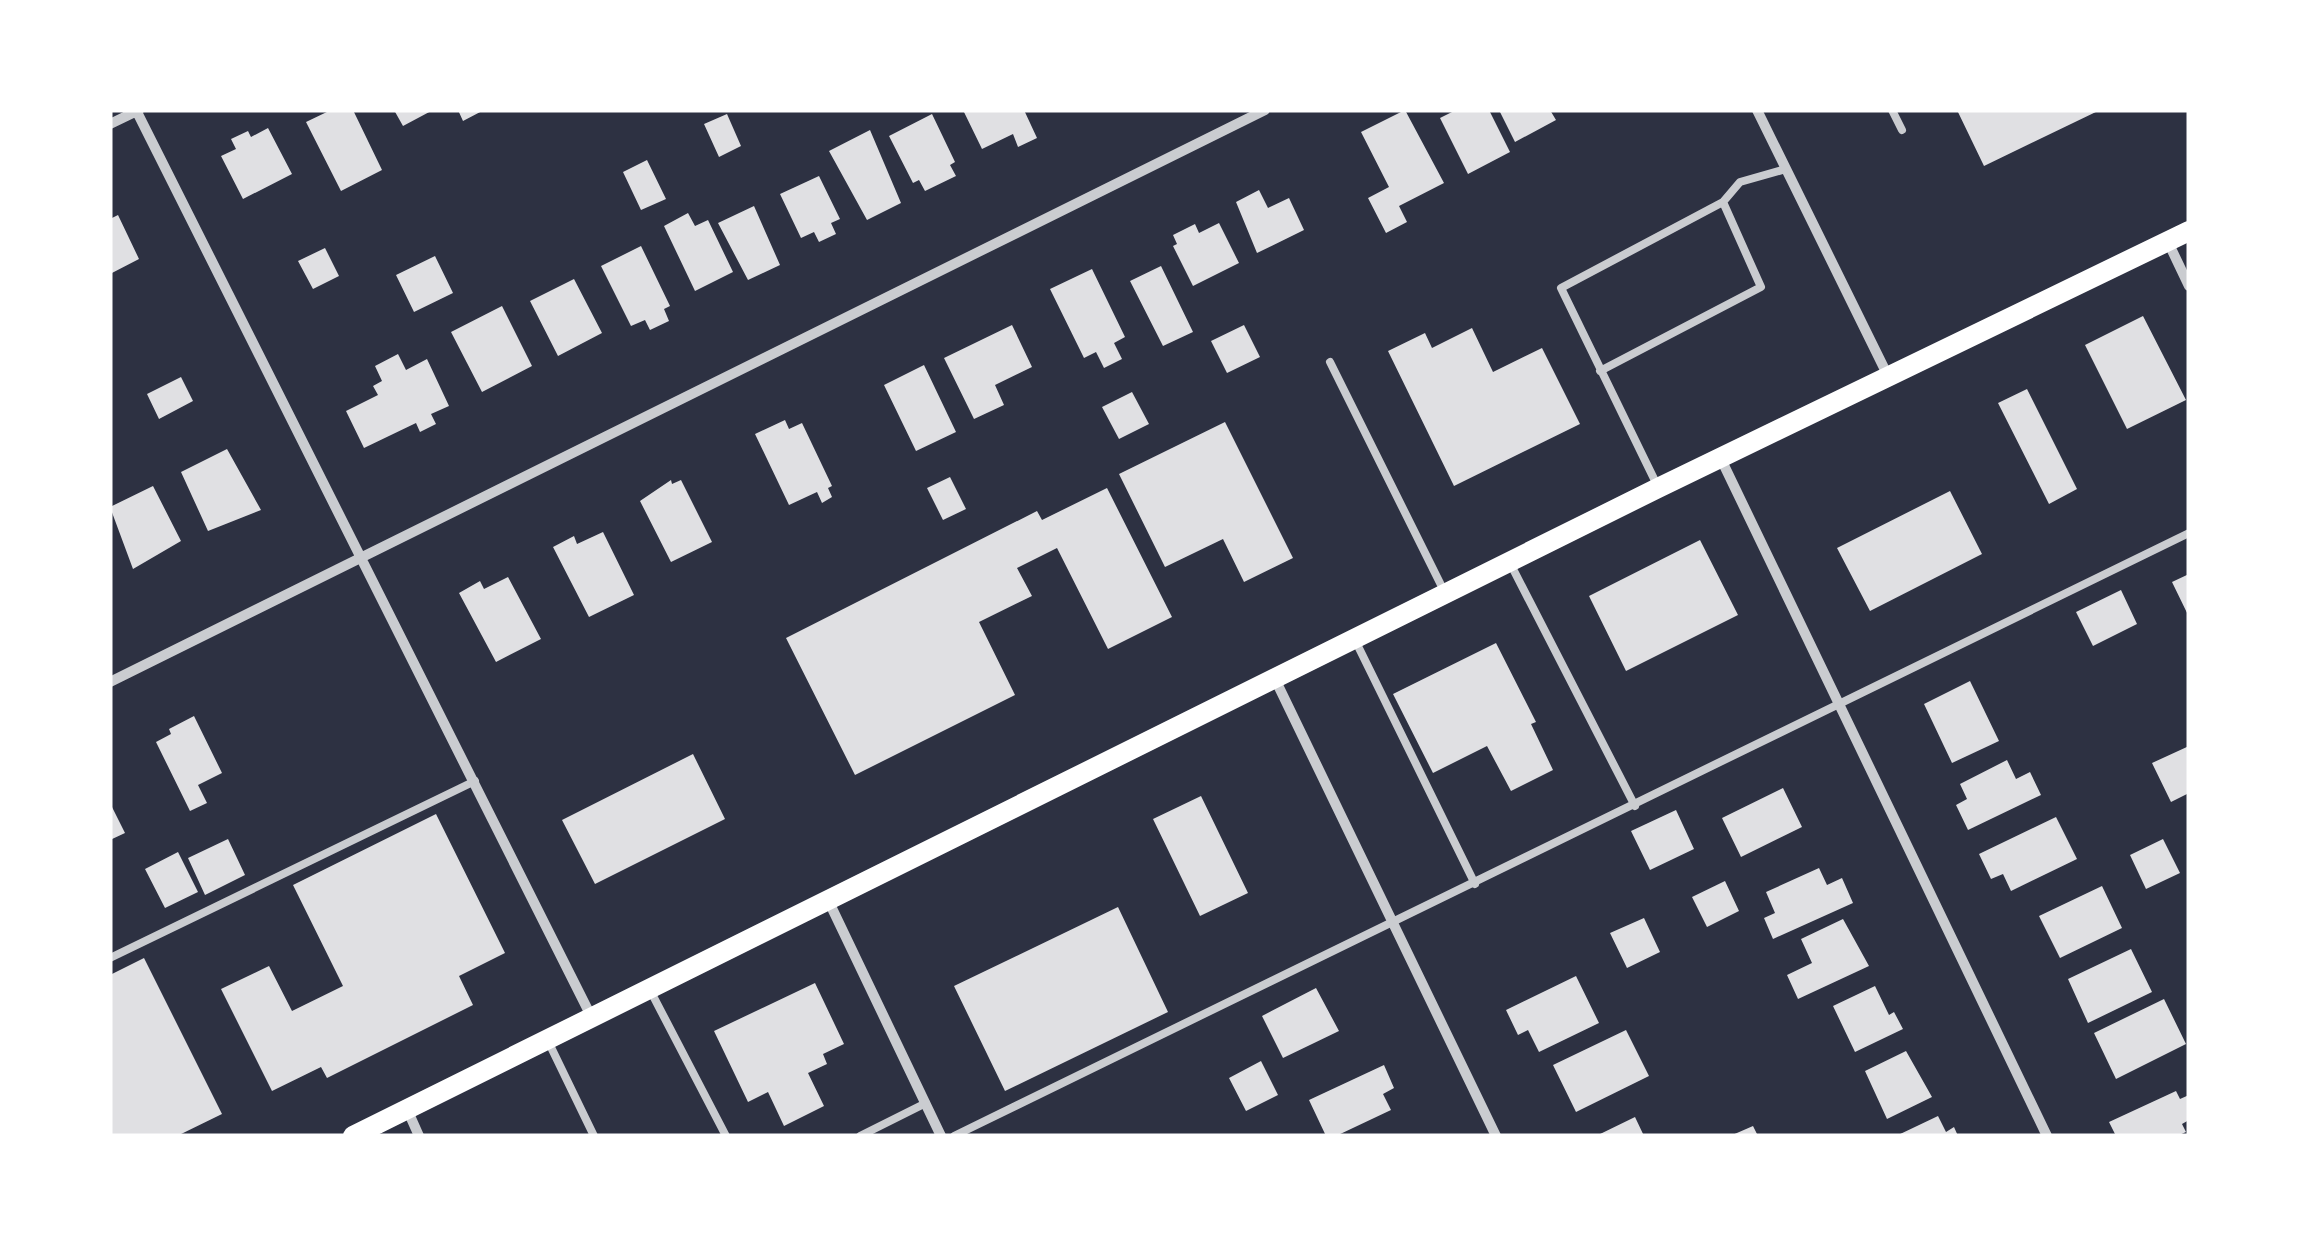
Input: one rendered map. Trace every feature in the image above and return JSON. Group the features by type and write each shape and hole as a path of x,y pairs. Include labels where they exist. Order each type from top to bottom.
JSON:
{"main road":[{"path":"354,1136 1658,488 2189,231"}],"street":[{"path":"110,124 137,110 592,1018"},
{"path":"110,682 1265,110"},
{"path":"1757,110 1888,376"},
{"path":"2168,242 2189,286"},
{"path":"1720,458 2047,1136"},
{"path":"1274,678 1496,1136"},
{"path":"829,902 941,1136"},
{"path":"407,1110 419,1136"}],"lane":[{"path":"1892,110 1902,130"},
{"path":"1658,488 1561,294 1564,283 1723,202 1740,182 1786,168"},
{"path":"1600,371 1761,288 1723,202"},
{"path":"1330,362 1445,594"},
{"path":"954,1136 2189,534"},
{"path":"1509,562 1635,806"},
{"path":"1354,638 1475,884"},
{"path":"110,958 475,781"},
{"path":"650,990 726,1136"},
{"path":"547,1040 594,1136"},
{"path":"860,1136 926,1104"}],"building":[{"path":"331,110 353,110 382,170 341,191 306,122"},
{"path":"394,110 433,110 403,126"},
{"path":"458,110 484,110 463,121"},
{"path":"963,110 1024,110 1037,138 1018,147 1013,134 982,149"},
{"path":"1405,110 1444,183 1399,206 1407,222 1386,233 1368,198 1389,187 1361,132"},
{"path":"1456,110 1489,110 1510,152 1468,174 1440,118"},
{"path":"1499,110 1550,110 1556,120 1515,142"},
{"path":"1957,110 2100,110 1984,166"},
{"path":"727,114 741,146 719,157 704,124"},
{"path":"932,114 955,162 950,165 956,176 925,191 919,180 913,183 889,136"},
{"path":"268,128 292,174 243,199 221,156 236,149 231,139 248,131 251,137"},
{"path":"870,130 901,203 867,220 829,151"},
{"path":"647,160 666,199 641,210 623,172"},
{"path":"819,176 840,219 831,223 836,234 819,242 814,232 801,238 780,194"},
{"path":"1259,190 1268,208 1289,198 1304,230 1257,253 1236,202"},
{"path":"754,206 780,265 748,280 718,223"},
{"path":"688,213 695,226 708,220 733,272 695,291 664,226"},
{"path":"118,215 139,259 110,274 110,219"},
{"path":"1219,223 1239,263 1193,286 1173,246 1177,244 1173,235 1195,224 1199,233"},
{"path":"641,246 670,306 664,309 669,321 650,330 645,320 631,326 601,266"},
{"path":"325,248 339,276 313,289 298,261"},
{"path":"435,256 453,293 414,312 396,275"},
{"path":"1161,266 1193,332 1163,346 1130,281"},
{"path":"1092,269 1125,337 1114,343 1122,359 1104,368 1096,352 1084,358 1050,289"},
{"path":"574,279 602,333 558,356 530,301"},
{"path":"502,306 532,366 482,392 451,332"},
{"path":"2143,316 2186,400 2127,429 2085,345"},
{"path":"1012,325 1032,367 995,385 1004,405 974,419 944,358"},
{"path":"1244,325 1260,357 1227,373 1211,341"},
{"path":"1472,328 1493,372 1542,348 1580,424 1454,486 1388,351 1425,333 1432,348"},
{"path":"398,354 406,370 427,359 449,406 431,414 436,424 420,432 416,423 364,448 346,411 378,395 373,386 382,381 375,366"},
{"path":"924,365 956,432 916,451 884,385"},
{"path":"181,377 193,401 159,419 147,394"},
{"path":"2027,389 2077,489 2049,504 1998,403"},
{"path":"1132,392 1149,424 1119,439 1102,407"},
{"path":"785,420 789,429 802,423 832,486 828,488 832,497 822,503 817,492 789,505 755,434"},
{"path":"1225,422 1293,558 1244,582 1223,539 1165,567 1119,474"},
{"path":"227,449 261,510 208,531 181,472"},
{"path":"950,477 966,509 943,520 927,488"},
{"path":"671,480 672,484 681,480 712,542 671,562 640,501"},
{"path":"153,486 181,541 133,569 110,507"},
{"path":"1107,488 1172,617 1108,649 1057,548 1017,568 1032,596 979,622 1015,695 855,775 786,638 1037,511 1042,520"},
{"path":"1950,491 1982,554 1870,611 1837,548"},
{"path":"603,532 634,595 589,617 553,547 574,536 577,544"},
{"path":"1700,540 1738,615 1626,671 1589,596"},
{"path":"2189,574 2189,617 2172,582"},
{"path":"508,577 541,639 496,662 459,593 480,581 484,589"},
{"path":"2121,590 2137,624 2093,646 2076,612"},
{"path":"1496,643 1536,722 1531,724 1553,770 1511,791 1487,746 1433,773 1393,694"},
{"path":"1970,681 1999,741 1952,763 1924,704"},
{"path":"194,716 222,773 198,785 207,803 190,811 156,742 171,734 169,729"},
{"path":"2189,746 2189,793 2171,802 2152,763"},
{"path":"693,754 725,819 595,884 562,820"},
{"path":"2007,760 2016,779 2030,772 2041,795 1968,830 1956,805 1967,799 1960,784"},
{"path":"1783,788 1802,827 1741,857 1722,818"},
{"path":"1201,796 1248,893 1200,916 1153,819"},
{"path":"110,803 125,833 110,840"},
{"path":"1676,810 1694,849 1650,870 1631,831"},
{"path":"436,814 505,953 459,976 473,1005 327,1078 321,1067 272,1091 221,989 269,966 292,1011 343,986 293,885"},
{"path":"2056,817 2077,859 2011,891 2003,874 1991,879 1979,854"},
{"path":"228,839 245,875 205,895 188,858"},
{"path":"2163,839 2180,873 2146,889 2130,855"},
{"path":"178,852 198,892 165,908 145,869"},
{"path":"1819,868 1827,885 1842,878 1853,903 1773,939 1764,918 1775,913 1766,892"},
{"path":"1725,881 1739,911 1707,927 1692,897"},
{"path":"2102,886 2122,928 2060,958 2039,916"},
{"path":"1118,907 1168,1012 1005,1091 954,986"},
{"path":"1644,918 1660,952 1627,968 1610,933"},
{"path":"1843,919 1869,966 1798,999 1787,975 1812,963 1801,939"},
{"path":"2131,949 2152,992 2088,1023 2068,979"},
{"path":"144,958 222,1114 177,1136 110,1136 110,975"},
{"path":"1576,976 1599,1023 1539,1052 1528,1030 1518,1035 1506,1010"},
{"path":"815,983 844,1044 823,1054 827,1064 808,1073 824,1106 784,1126 768,1092 748,1102 714,1031"},
{"path":"1875,986 1889,1015 1894,1012 1903,1029 1855,1052 1833,1006"},
{"path":"1316,988 1339,1031 1283,1058 1262,1016"},
{"path":"2164,999 2186,1044 2116,1079 2094,1033"},
{"path":"1626,1030 1649,1076 1576,1112 1553,1065"},
{"path":"1906,1051 1932,1097 1887,1119 1865,1071"},
{"path":"1261,1061 1278,1095 1246,1111 1229,1078"},
{"path":"1384,1065 1394,1088 1383,1094 1391,1110 1336,1136 1326,1136 1309,1100"},
{"path":"2176,1091 2180,1099 2189,1095 2189,1120 2182,1124 2186,1132 2177,1136 2116,1136 2109,1122"},
{"path":"1938,1116 1946,1132 1954,1127 1958,1136 1896,1136"},
{"path":"1635,1117 1644,1136 1596,1136"},
{"path":"1753,1126 1758,1136 1730,1136"}]}
